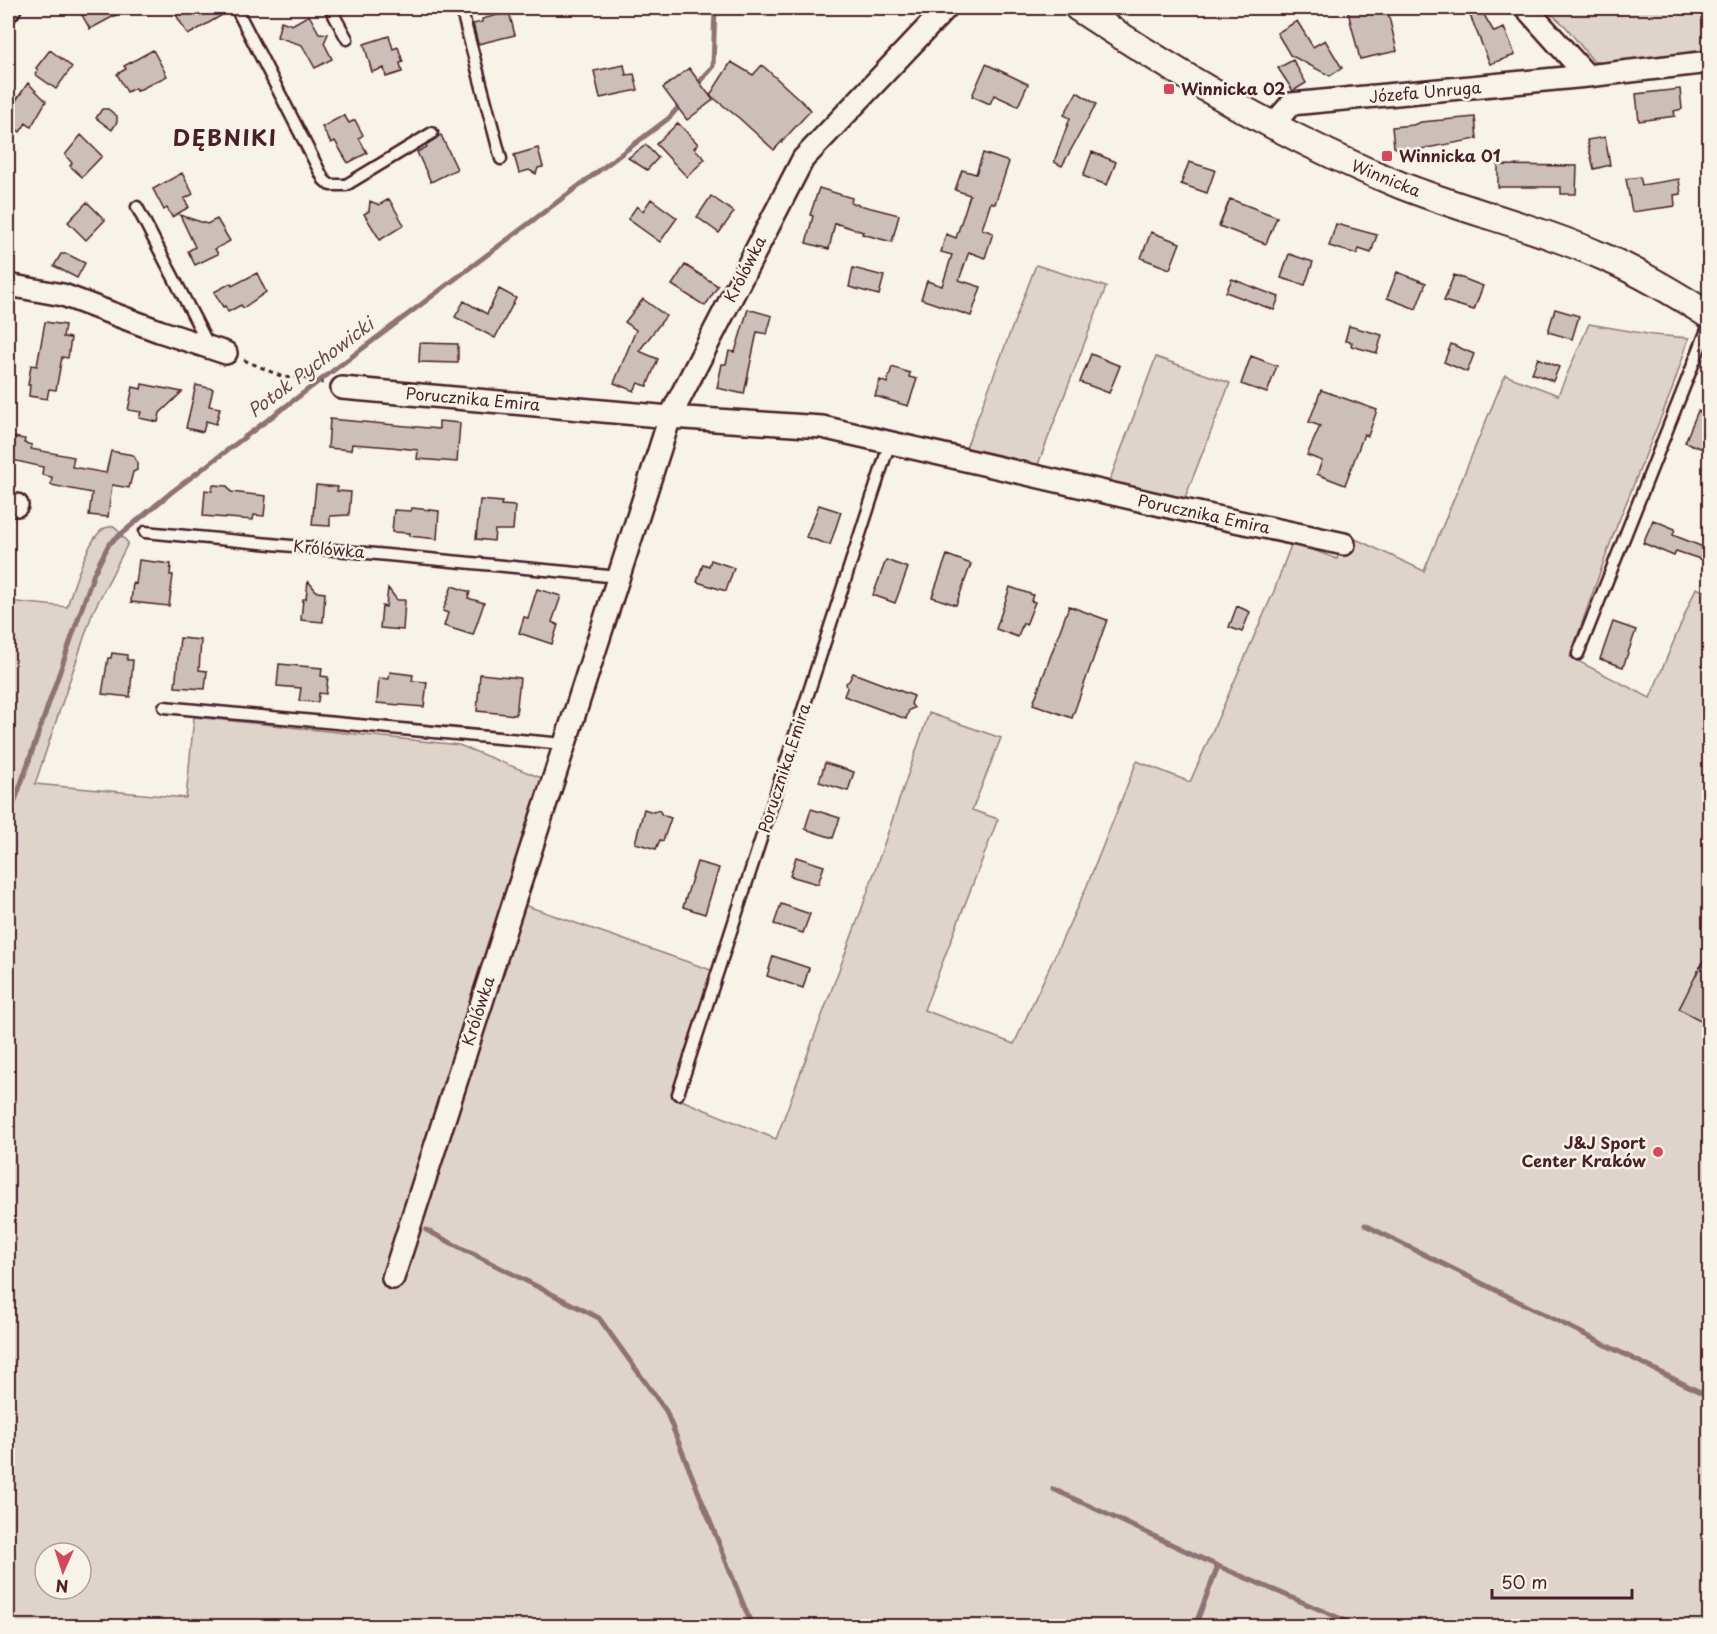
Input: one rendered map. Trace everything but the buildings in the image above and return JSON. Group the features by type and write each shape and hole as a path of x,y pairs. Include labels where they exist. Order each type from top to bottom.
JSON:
{"street":[{"name":"Królówka","path":"393,1278 670,417 803,159 946,8"},
{"name":"Winnicka","path":"1078,8 1181,74 1272,126 1352,165 1403,186 1605,257 1648,278 1710,316"},
{"path":"1526,8 1587,76"},
{"name":"Józefa Unruga","path":"1272,126 1291,104 1710,62"},
{"path":"8,285 63,295 159,331 218,350"},
{"name":"Porucznika Emira","path":"334,386 670,417 822,427 1107,493 1344,544"}],"lane":[{"path":"236,8 324,180 330,185 346,185 432,133"},
{"path":"330,8 347,39"},
{"path":"461,8 501,159"},
{"path":"137,207 218,350"},
{"path":"1578,654 1710,322"},
{"name":"Porucznika Emira","path":"678,1095 890,442"},
{"name":"Królówka","path":"145,532 620,577"},
{"path":"164,707 564,744"}],"path":[{"path":"218,350 284,377 314,379 334,386"}],"shaded area":[{"path":"1545,8 1709,8 1709,50 1602,63 1593,61 1566,27"},
{"path":"1036,265 1106,287 1037,467 966,448"},
{"path":"1589,324 1653,335 1689,338 1672,390 1614,533 1570,657 1650,698 1696,588 1709,593 1709,1626 8,1626 8,601 67,607 87,552 99,533 105,528 114,526 128,543 92,614 35,784 186,798 194,717 459,745 544,779 521,904 711,970 674,1097 776,1139 861,911 929,713 1001,738 972,810 998,819 924,1010 1014,1044 1086,888 1137,761 1190,782 1274,591 1292,542 1337,559 1345,534 1424,571 1505,375 1558,395"},
{"path":"1156,357 1230,383 1184,500 1109,482"}],"waterway":[{"name":"Potok Pychowicki","path":"696,86 713,66 715,8"},
{"name":"Potok Pychowicki","path":"8,821 94,573 109,544 173,491 669,118 682,103"},
{"path":"1365,1225 1710,1397"},
{"path":"426,1230 599,1318 666,1411 752,1626"},
{"path":"1053,1489 1218,1566 1358,1626"},
{"path":"1195,1626 1218,1566"}],"place":[{"name":"Winnicka 02","path":"1169,89"},
{"name":"Winnicka 01","path":"1387,156"},
{"name":"J&J Sport Center Kraków","path":"1658,1152"}],"district":[{"name":"DĘBNIKI","path":"225,138"}]}
